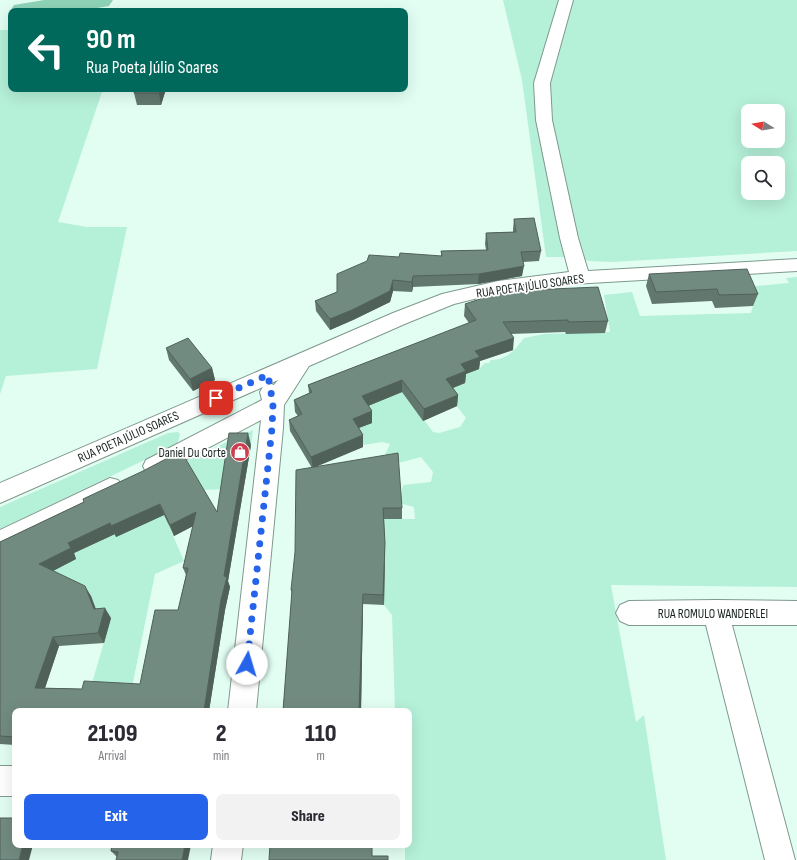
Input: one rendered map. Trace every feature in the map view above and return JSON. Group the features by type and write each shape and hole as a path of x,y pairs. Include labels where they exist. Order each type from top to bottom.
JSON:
{"street":[{"path":"566,0 542,83 544,120 569,238 580,277"},
{"name":"RUA POETA JÚLIO SOARES","path":"0,493 268,375 410,314 449,299 498,287 580,277 797,264"},
{"path":"0,541 133,476 273,404 300,362"},
{"path":"242,708 272,428 273,404 268,375"},
{"path":"716,612 780,860"},
{"name":"RUA ROMULO WANDERLEI","path":"629,613 716,612 797,614"},
{"path":"0,781 12,781"},
{"path":"226,860 228,848"}],"green space":[{"path":"503,0 563,0 538,86 565,257 546,257 522,80"},
{"path":"571,0 797,0 797,251 613,262 589,261 582,259 547,105 547,76"},
{"path":"0,30 8,30 8,92 102,92 58,222 87,227 127,227 97,369 6,376 0,394"},
{"path":"797,277 797,587 611,585 636,722 644,715 666,860 405,860 405,848 412,848 412,708 395,708 392,615 384,605 384,519 415,519 414,507 399,503 403,485 431,482 433,472 421,457 379,468 390,444 382,442 363,445 353,430 363,408 386,369 433,432 439,433 460,427 466,418 445,391 460,377 479,369 491,360 497,360 510,354 524,338 544,334 610,332 604,295 632,292 640,316 751,313 753,306 745,287 789,283 786,278"},
{"path":"253,430 251,445 232,445 230,459 249,459 245,479 229,479 227,489 200,490 184,462"},
{"path":"178,432 180,434 178,442 174,446 0,529 0,507 168,433"},
{"path":"180,486 168,524 184,561 155,574 131,692 90,690 111,618 46,578 44,575 76,559 74,553 102,540 99,534 112,528 116,537"}],"building":[{"path":"134,92 159,92 159,93"},
{"path":"534,218 541,251 521,252 524,266 479,274 413,276 412,282 393,280 390,291 330,319 315,301 337,292 337,274 367,261 369,255 399,257 400,253 442,256 441,251 488,250 486,233 516,232 514,219"},
{"path":"747,269 758,294 719,295 717,289 656,292 649,274"},
{"path":"528,283 529,290 598,287 608,321 568,322 568,320 503,322 514,338 475,351 480,357 461,364 466,371 446,379 458,395 424,409 402,380 362,396 372,411 353,419 363,435 311,457 289,420 302,414 294,400 312,392 308,385 476,320 465,304"},
{"path":"188,338 212,368 190,379 166,348"},
{"path":"229,433 248,433 224,576 227,577 221,600 204,708 12,708 12,737 0,736 0,542 84,502 83,499 143,471 181,451 217,512","holes":["160,504 170,525 196,512 183,568 188,568 178,610 155,610 140,684 84,681 82,689 35,688 53,637 98,633 105,608 94,609 85,586 39,564 71,548 68,543 110,523 111,526"]},
{"path":"398,453 402,508 383,508 385,543 383,595 363,594 359,708 283,708 295,552 296,470"},
{"path":"0,818 12,818 12,848 22,848 19,860 0,860"},
{"path":"112,848 184,848 182,860 116,860 118,852 111,851"},
{"path":"270,848 372,848 372,856 388,856 388,860 269,860"}],"waterway":[{"path":"45,8 100,0"}],"place":[{"name":"Daniel Du Corte","path":"240,452"}],"route":[{"path":"216,398 268,375 273,404 272,428 247,664"}]}
